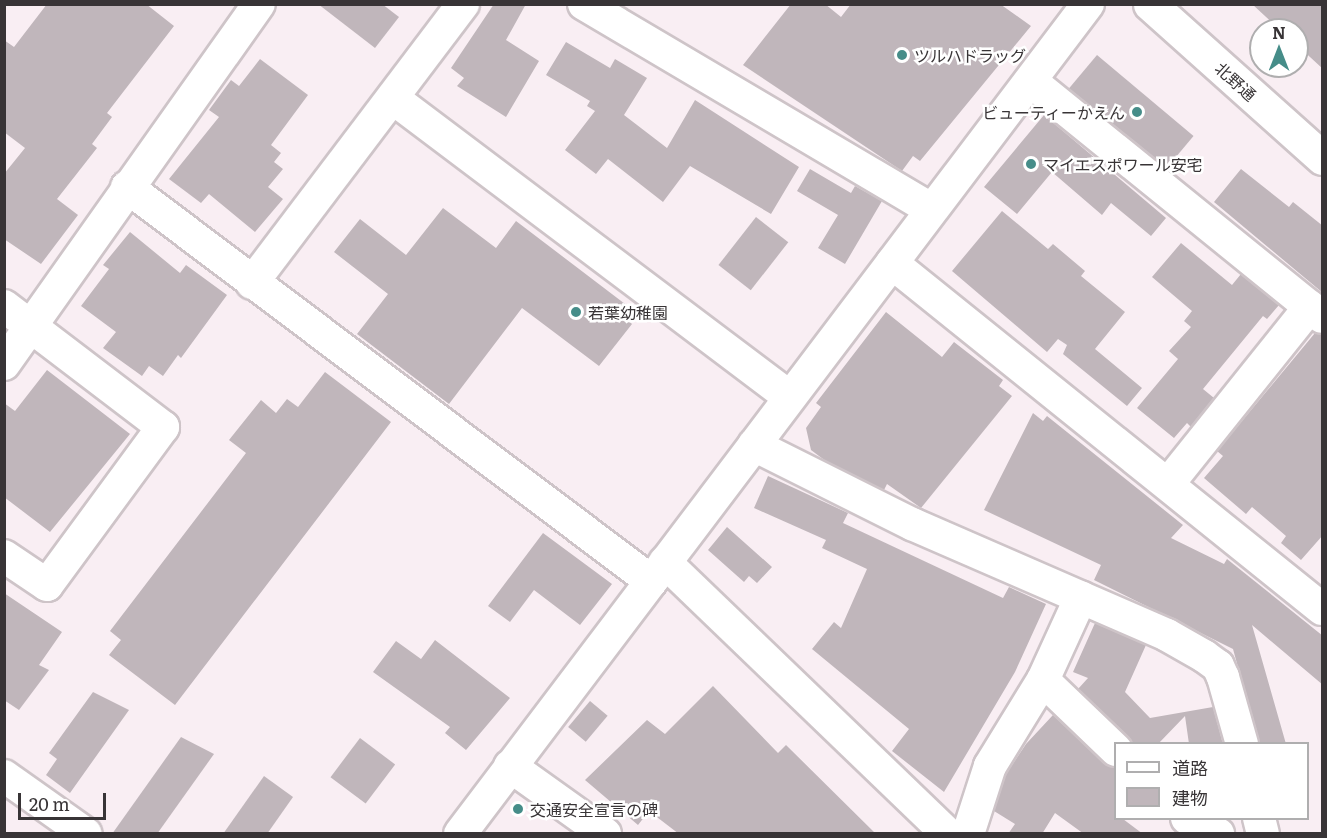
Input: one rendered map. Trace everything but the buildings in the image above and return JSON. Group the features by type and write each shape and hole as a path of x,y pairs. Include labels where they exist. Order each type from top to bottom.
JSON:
{"street":[{"path":"4,364 127,187 259,4"},
{"path":"252,283 464,4"},
{"path":"584,4 930,209"},
{"path":"460,834 892,263 930,209 1032,82 1088,4"},
{"name":"北野通","path":"1150,4 1322,156"},
{"path":"1032,82 1316,312 1168,484"},
{"path":"394,99 789,397"},
{"path":"127,187 252,283 658,572 948,834"},
{"path":"892,263 1323,609"},
{"path":"4,306 163,428 47,585 4,556"},
{"path":"754,445 912,524 1167,635 1218,666 1232,701 1242,742"},
{"path":"968,834 990,766 1043,680 1081,597"},
{"path":"1043,680 1114,748"},
{"path":"510,766 605,834"},
{"path":"4,776 86,834"},
{"path":"1189,820 1218,834"}],"place":[{"name":"ツルハドラッグ","path":"902,55"},
{"name":"ビューティーかえん","path":"1137,112"},
{"name":"マイエスポワール安宅","path":"1031,164"},
{"name":"若葉幼稚園","path":"576,312"},
{"name":"交通安全宣言の碑","path":"518,809"}]}
